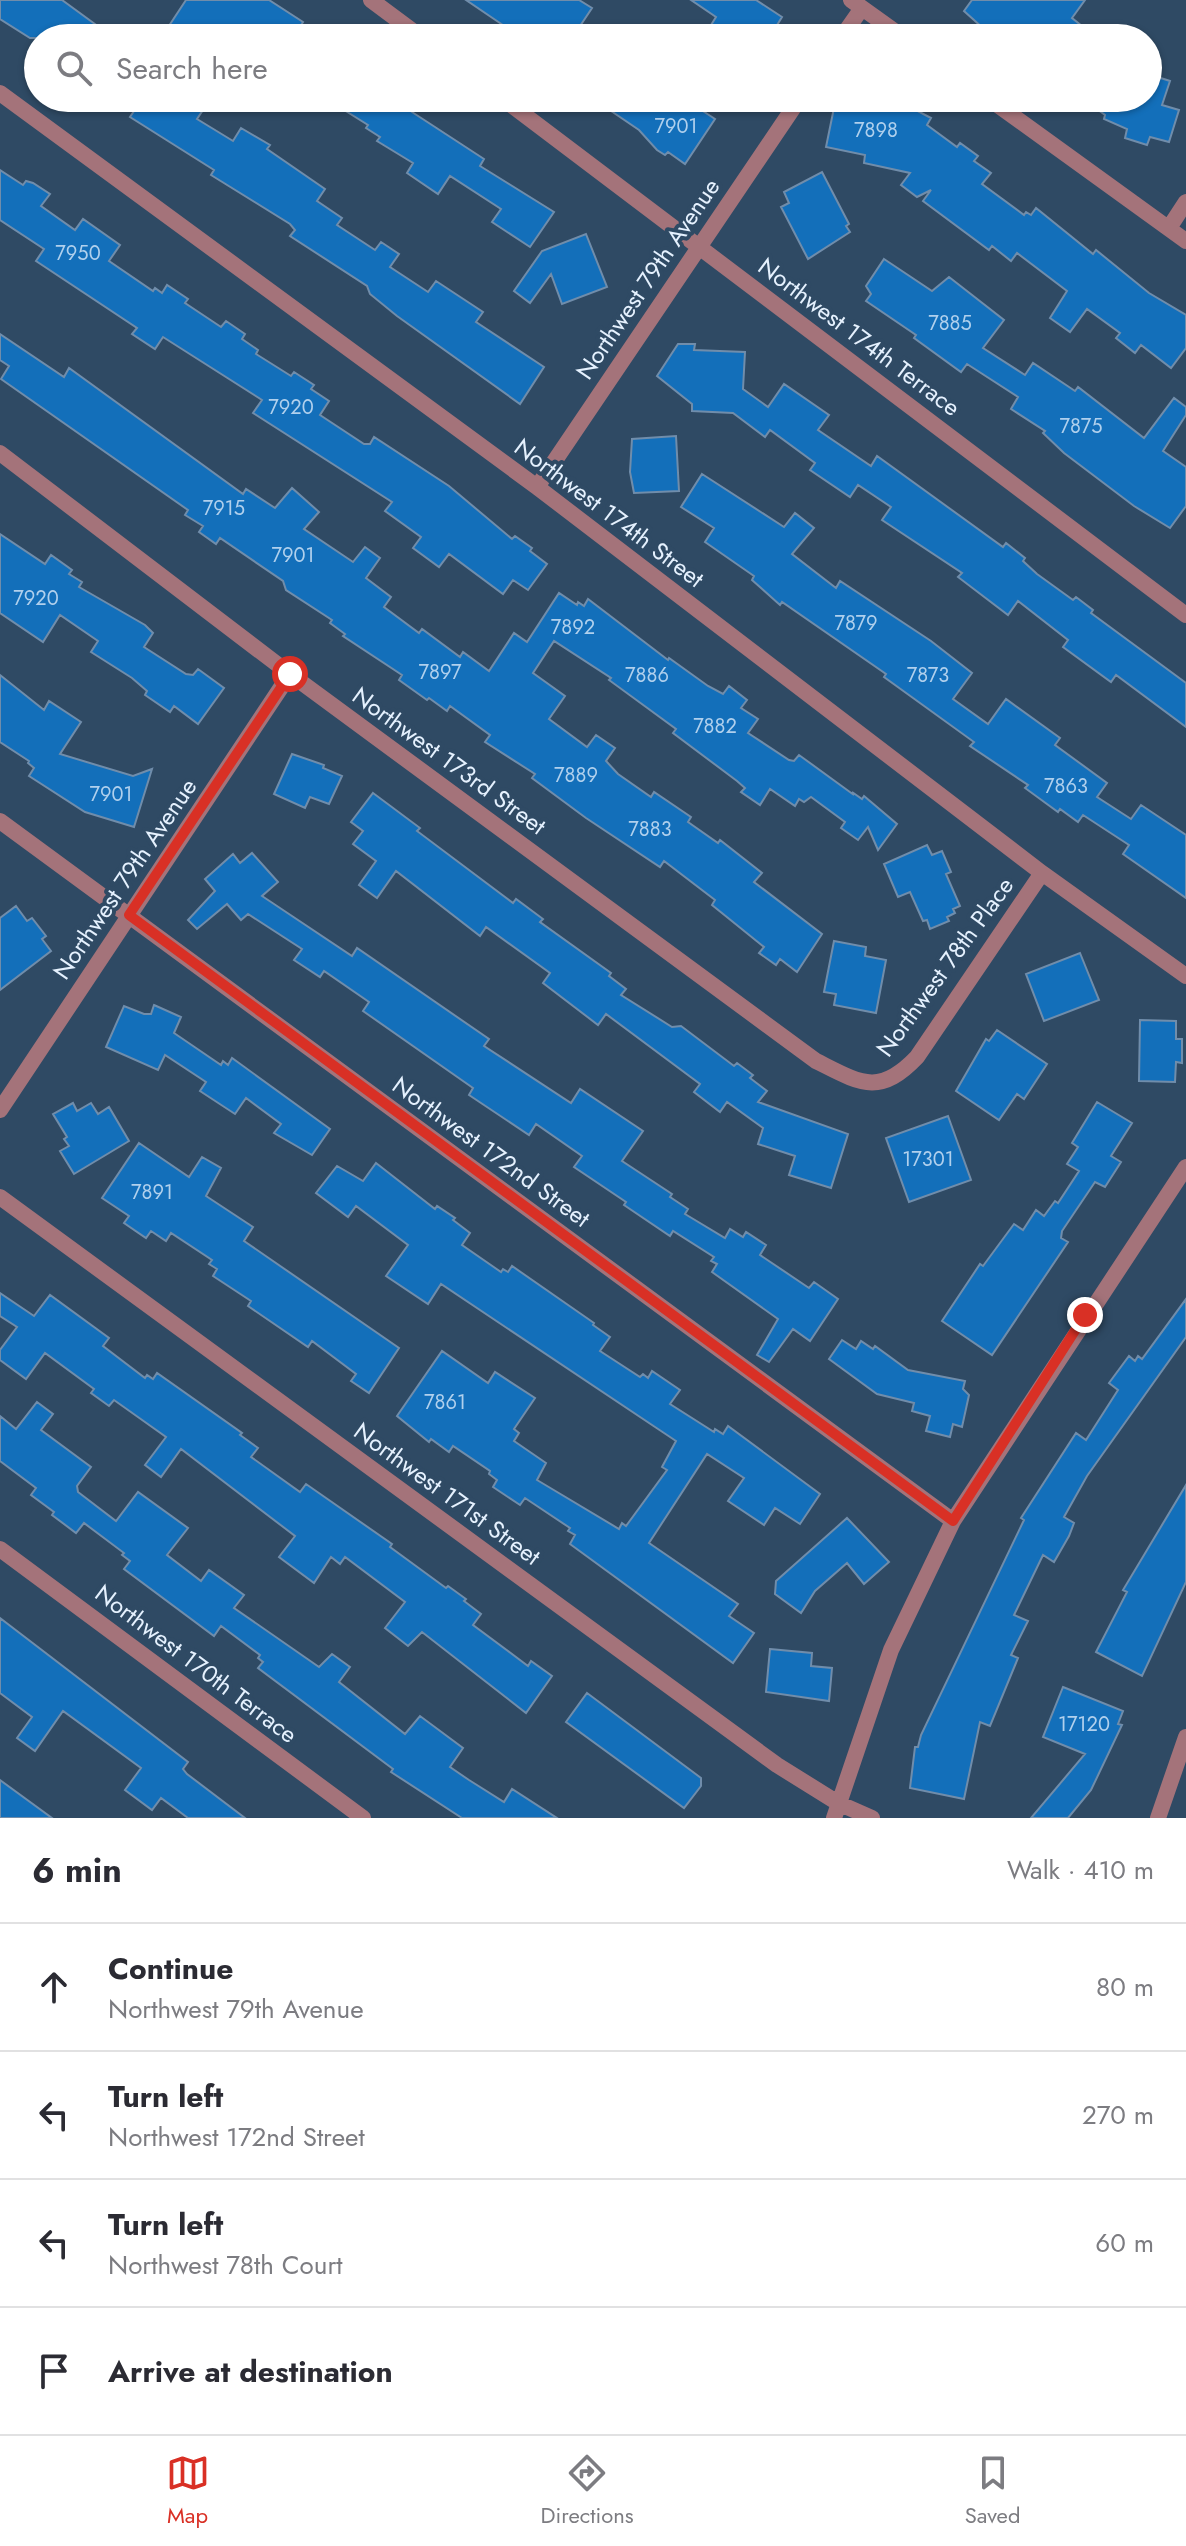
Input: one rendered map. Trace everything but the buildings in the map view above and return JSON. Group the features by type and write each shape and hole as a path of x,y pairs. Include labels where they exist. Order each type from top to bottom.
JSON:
{"street":[{"path":"371,0 403,24"},
{"path":"847,24 856,4 884,24"},
{"name":"Northwest 174th Street","path":"0,93 24,111"},
{"name":"Northwest 174th Street","path":"26,112 537,487 1042,873 1186,976"},
{"name":"Northwest 174th Terrace","path":"521,112 1186,615"},
{"name":"Northwest 79th Avenue","path":"537,487 790,112"},
{"path":"1007,112 1186,241"},
{"path":"1169,228 1186,202"},
{"name":"Northwest 173rd Street","path":"0,453 290,674 816,1061 850,1077 882,1083"},
{"name":"Northwest 79th Avenue","path":"0,1110 290,674"},
{"name":"Northwest 172nd Street","path":"0,821 953,1521"},
{"name":"Northwest 78th Place","path":"882,1083 898,1076 917,1057 1042,873"},
{"path":"836,1810 891,1650 953,1521 1085,1315 1186,1167"},
{"name":"Northwest 171st Street","path":"0,1197 836,1810 872,1818"},
{"name":"Northwest 170th Terrace","path":"0,1549 363,1818"},
{"path":"1158,1818 1186,1737"}],"route":[{"path":"290,674 129,915 953,1521 1085,1315"}]}
